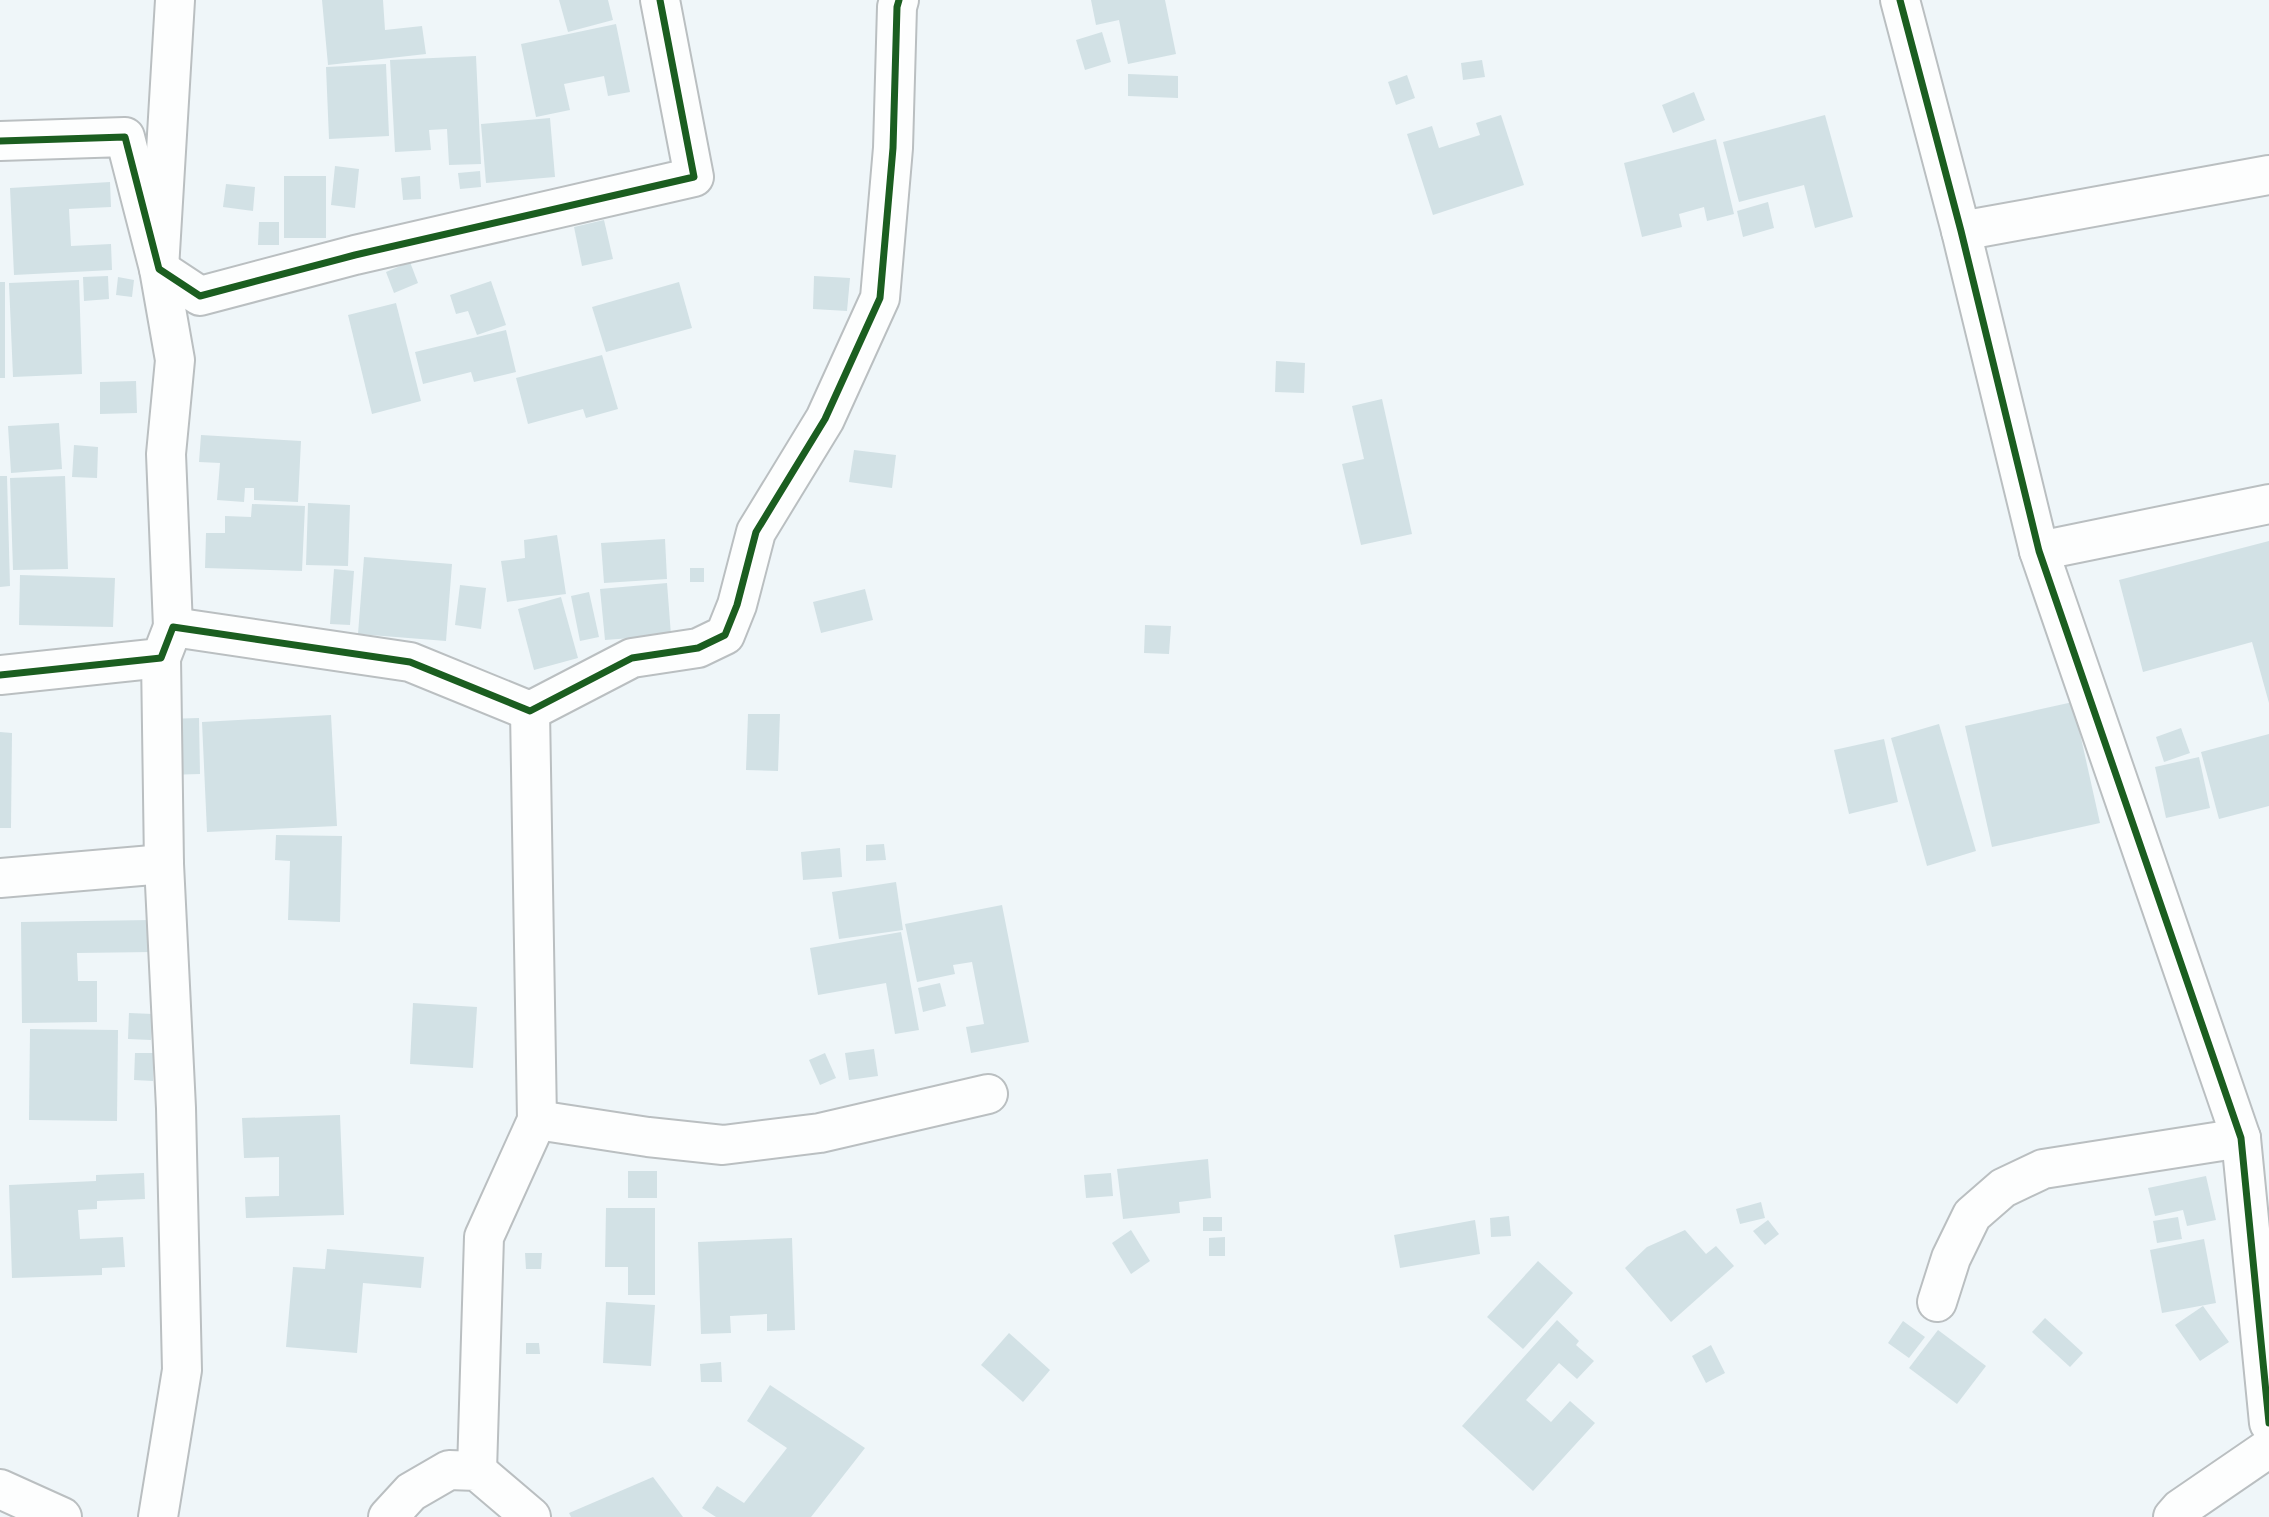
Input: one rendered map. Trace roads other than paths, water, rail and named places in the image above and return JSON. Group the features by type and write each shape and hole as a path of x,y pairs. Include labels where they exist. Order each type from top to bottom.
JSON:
{"street":[{"path":"159,269 175,0"},
{"path":"159,269 200,296 355,255 694,177 660,0"},
{"path":"0,675 167,642 410,662 530,711 632,658 698,648 725,635 737,605 756,532 825,419 880,298 893,148 899,0"},
{"path":"1900,0 1961,231 2039,551 2241,1138 2269,1423"},
{"path":"0,141 125,137 159,269 175,360 166,454 164,864 176,1108 182,1370 158,1517"},
{"path":"1961,231 2269,175"},
{"path":"2039,551 2269,504"},
{"path":"477,1471 484,1237 537,1120 530,711"},
{"path":"0,878 164,864"},
{"path":"537,1120 723,1145 820,1133 988,1094"},
{"path":"1937,1302 1951,1258 1972,1215 2003,1188 2043,1168 2241,1138"},
{"path":"2173,1517 2180,1509 2269,1448"},
{"path":"388,1517 411,1492 449,1470 477,1471 531,1517"},
{"path":"0,1489 62,1517"}]}
